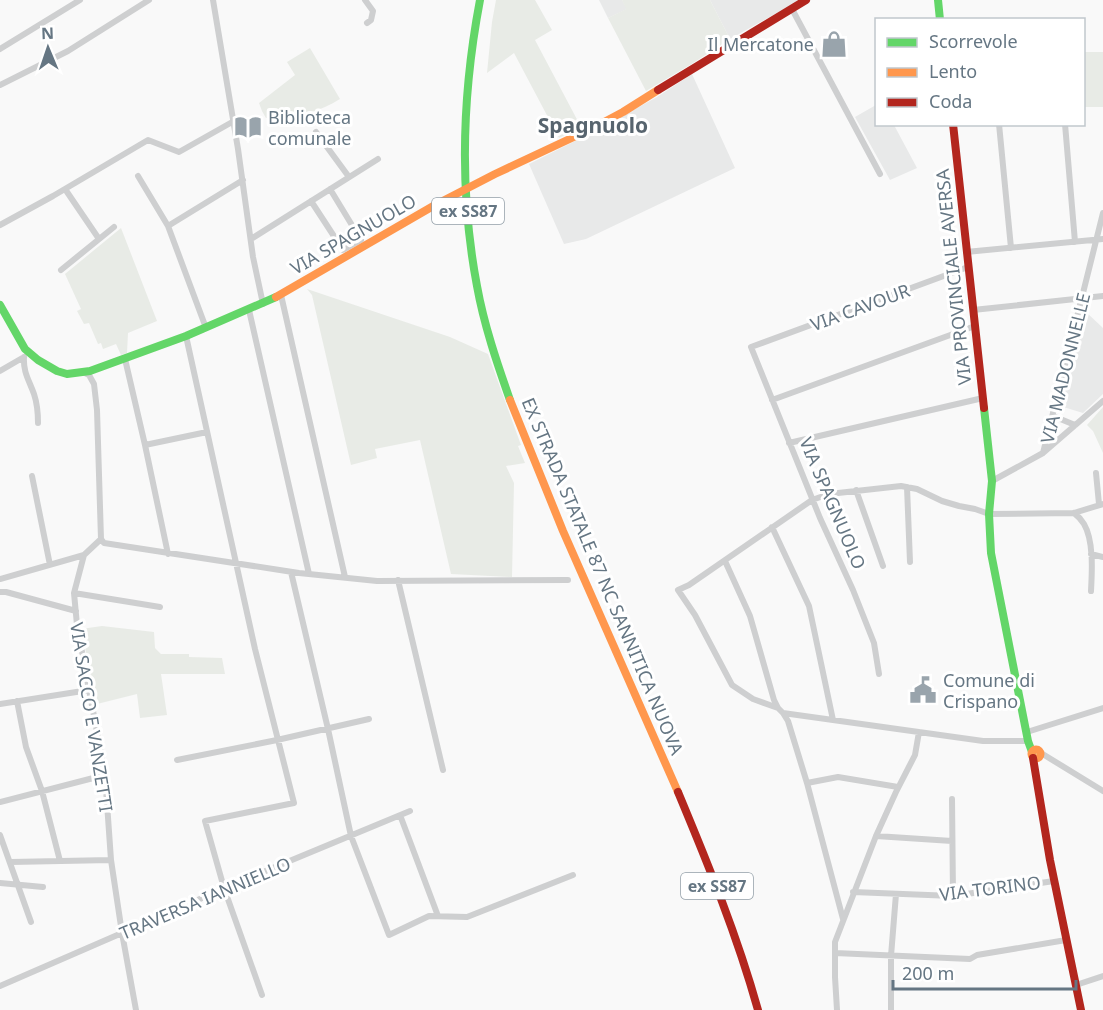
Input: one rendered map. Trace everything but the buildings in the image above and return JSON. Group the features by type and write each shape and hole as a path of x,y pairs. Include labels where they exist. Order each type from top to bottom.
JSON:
{"main road":[{"name":"EX STRADA STATALE 87 NC SANNITICA NUOVA","path":"480,0 472,45 465,120 467,204 472,257 483,312 515,417 564,536 716,883 758,1010"},
{"name":"VIA SPAGNUOLO","path":"85,373 186,336 281,296 435,206 623,112 806,0"},
{"path":"938,0 940,18"},
{"name":"VIA PROVINCIALE AVERSA","path":"952,126 992,481 989,514 991,553 1028,736 1035,754 1054,881 1081,1010"},
{"path":"0,305 25,349 26,355 57,371 67,374 85,373"}],"street":[{"path":"0,49 80,0"},
{"path":"0,84 68,51 149,0"},
{"path":"213,0 234,121 253,257 263,304"},
{"path":"365,0 373,11 371,20 367,23"},
{"path":"792,9 880,174"},
{"path":"0,225 148,140 179,152 234,121"},
{"path":"999,126 1011,248"},
{"path":"1065,126 1075,242"},
{"path":"316,132 349,177"},
{"path":"251,239 378,159"},
{"path":"138,176 168,226 206,328"},
{"path":"168,226 243,180"},
{"path":"64,189 99,239"},
{"path":"311,201 342,250 361,240 330,189"},
{"name":"VIA MADONNELLE","path":"1043,453 1100,239 1103,213"},
{"path":"61,270 114,227"},
{"path":"966,252 1100,239"},
{"name":"VIA CAVOUR","path":"751,347 968,267"},
{"path":"281,296 345,578"},
{"path":"973,310 1103,296"},
{"path":"249,310 309,574"},
{"path":"772,400 975,326"},
{"path":"186,336 255,649 294,803 205,821 224,888 262,995"},
{"name":"VIA SPAGNUOLO","path":"751,347 812,500 853,590 874,643 879,674"},
{"path":"0,371 26,355"},
{"path":"26,355 23,367 35,396 38,423"},
{"path":"125,359 168,554"},
{"path":"85,373 89,375 94,384 97,410 101,539 104,543 291,572 377,581 568,580"},
{"path":"789,443 983,398"},
{"path":"992,481 1043,453 1103,400"},
{"path":"1053,416 1074,425"},
{"path":"145,445 207,432"},
{"path":"1096,473 1101,504 1074,513 989,514 942,501 917,489 907,487 887,486 829,494 812,500 725,561 678,590 695,615 732,686 753,699 780,710 832,720 983,741 1028,736 1103,708"},
{"path":"32,476 50,565"},
{"path":"907,487 910,562"},
{"path":"855,490 883,566"},
{"path":"1074,513 1085,526 1090,543 1091,591"},
{"path":"772,527 808,606 832,720"},
{"path":"0,579 84,555 101,539"},
{"path":"1091,554 1103,557"},
{"name":"VIA SACCO E VANZETTI","path":"84,555 74,593 77,625 105,775 111,860 136,1010"},
{"path":"725,561 750,616 780,710 788,721 843,920"},
{"path":"291,572 351,836 389,934 429,916 467,917 573,875"},
{"path":"398,580 443,770"},
{"path":"0,592 76,610"},
{"path":"74,593 160,607"},
{"path":"0,704 89,690"},
{"path":"17,701 26,747 42,791 60,861"},
{"path":"177,760 369,719"},
{"path":"837,1010 835,942 876,836 915,755 919,732"},
{"path":"1035,754 1103,791"},
{"path":"0,802 105,775"},
{"path":"807,783 838,777 898,787"},
{"path":"952,799 953,896"},
{"name":"TRAVERSA IANNIELLO","path":"1,986 224,888 410,811"},
{"path":"400,815 438,916"},
{"path":"0,835 31,922"},
{"path":"876,836 952,842"},
{"path":"11,862 111,860"},
{"name":"VIA TORINO","path":"854,892 953,896 1054,881"},
{"path":"0,883 43,887"},
{"path":"891,1010 891,956 896,894"},
{"path":"835,953 970,959 977,955 1066,940"},
{"path":"1076,985 1103,976"},
{"path":"0,978 1,986"}],"shaded area":[{"path":"496,0 535,0 552,30 535,40 581,127 559,138 514,53 487,73"},
{"path":"599,0 622,0 627,9 608,18"},
{"path":"622,0 710,0 730,39 646,91 608,18 626,9"},
{"path":"710,0 800,0 730,39"},
{"path":"310,48 340,99 305,114 286,118 266,118 259,103 295,75 287,62"},
{"path":"1085,52 1103,52 1103,107 1085,107"},
{"path":"692,74 735,168 586,239 564,244 529,164 657,97"},
{"path":"875,106 875,126 895,126 917,168 890,180 855,117"},
{"path":"121,228 157,321 128,333 127,353 121,355 116,344 103,349 101,343 98,344 89,323 84,324 77,311 81,309 65,274"},
{"path":"307,289 450,337 488,354 521,445 518,446 525,463 506,466 514,483 512,577 451,574 420,440 375,449 377,458 351,465 312,295"},
{"path":"1085,311 1103,328 1103,394 1083,413 1060,406"},
{"path":"1103,407 1103,453 1093,431 1087,425"},
{"path":"102,626 154,632 155,648 161,654 189,654 189,657 222,658 225,674 161,674 167,715 140,718 137,694 97,704 81,629"}],"traffic: fast":[{"path":"480,0 466,107 467,215 480,301 491,344 510,400"},
{"path":"938,0 940,18"},
{"path":"0,305 25,349 38,360 67,374 90,371 186,336 276,297"},
{"path":"984,408 992,481 989,514 991,553 1032,752"}],"traffic: slow":[{"path":"276,297 435,205 593,128 658,90"},
{"path":"510,400 563,531 678,792"},
{"path":"1036,749 1041,754 1036,759 1031,754 1036,749"}],"traffic: jam":[{"path":"658,90 806,0"},
{"path":"953,126 984,408"},
{"path":"1033,758 1050,860 1081,1010"},
{"path":"678,792 731,927 758,1010"}],"place":[{"name":"Il Mercatone","path":"834,44"},
{"name":"Biblioteca comunale","path":"248,127"},
{"name":"Comune di Crispano","path":"923,690"}],"district":[{"name":"Spagnuolo","path":"593,125"}]}
